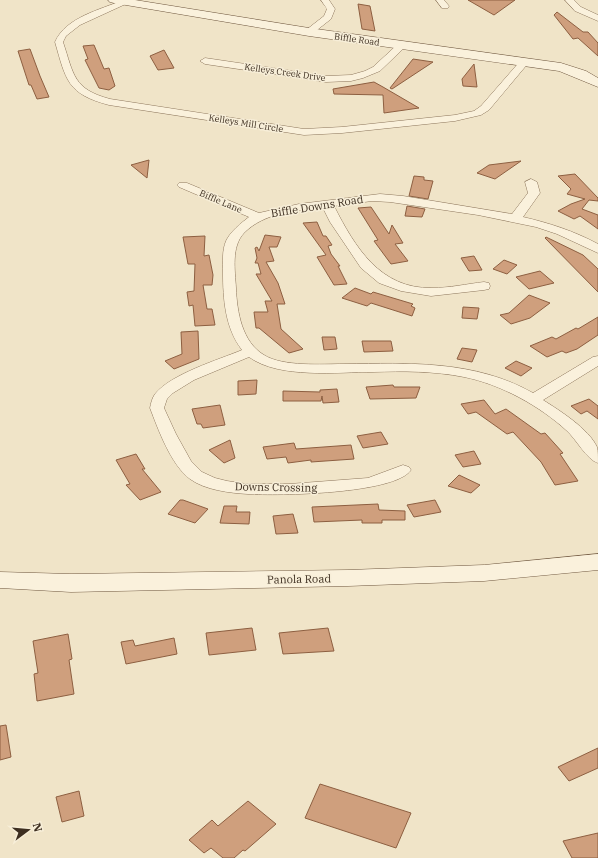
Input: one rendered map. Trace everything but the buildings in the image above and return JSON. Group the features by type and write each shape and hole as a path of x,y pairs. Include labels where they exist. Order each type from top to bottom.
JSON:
{"street":[{"path":"309,32 328,16 331,9 325,0"},
{"path":"569,0 578,9 598,18"},
{"name":"Biffle Road","path":"120,1 402,46 525,61 561,67 598,82"},
{"name":"Kelleys Mill Circle","path":"120,1 67,29 60,37 59,42 72,80 77,88 90,96 109,102 304,132 357,129 455,118 477,113 485,108 525,61"},
{"name":"Kelleys Creek Drive","path":"205,61 326,79 339,79 351,78 379,69 402,46"},
{"path":"515,219 534,192 531,182"},
{"name":"Biffle Lane","path":"183,185 258,217"},
{"name":"Biffle Downs Road","path":"598,249 583,240 553,228 467,210 385,198 284,210 258,217 250,222 232,241 229,256 230,309 239,335 250,352 261,360 274,364 305,368 442,369 480,376 508,386 534,400 569,425 598,458"},
{"path":"326,204 365,266 383,280 406,288 431,292 484,286"},
{"name":"Downs Crossing","path":"250,352 173,386 161,396 157,408 163,424 186,467 196,475 209,482 231,486 257,488 313,488 372,482 403,470"},
{"path":"534,400 598,360"},
{"name":"Panola Road","path":"0,580 71,583 348,578 484,573 598,562"}]}
